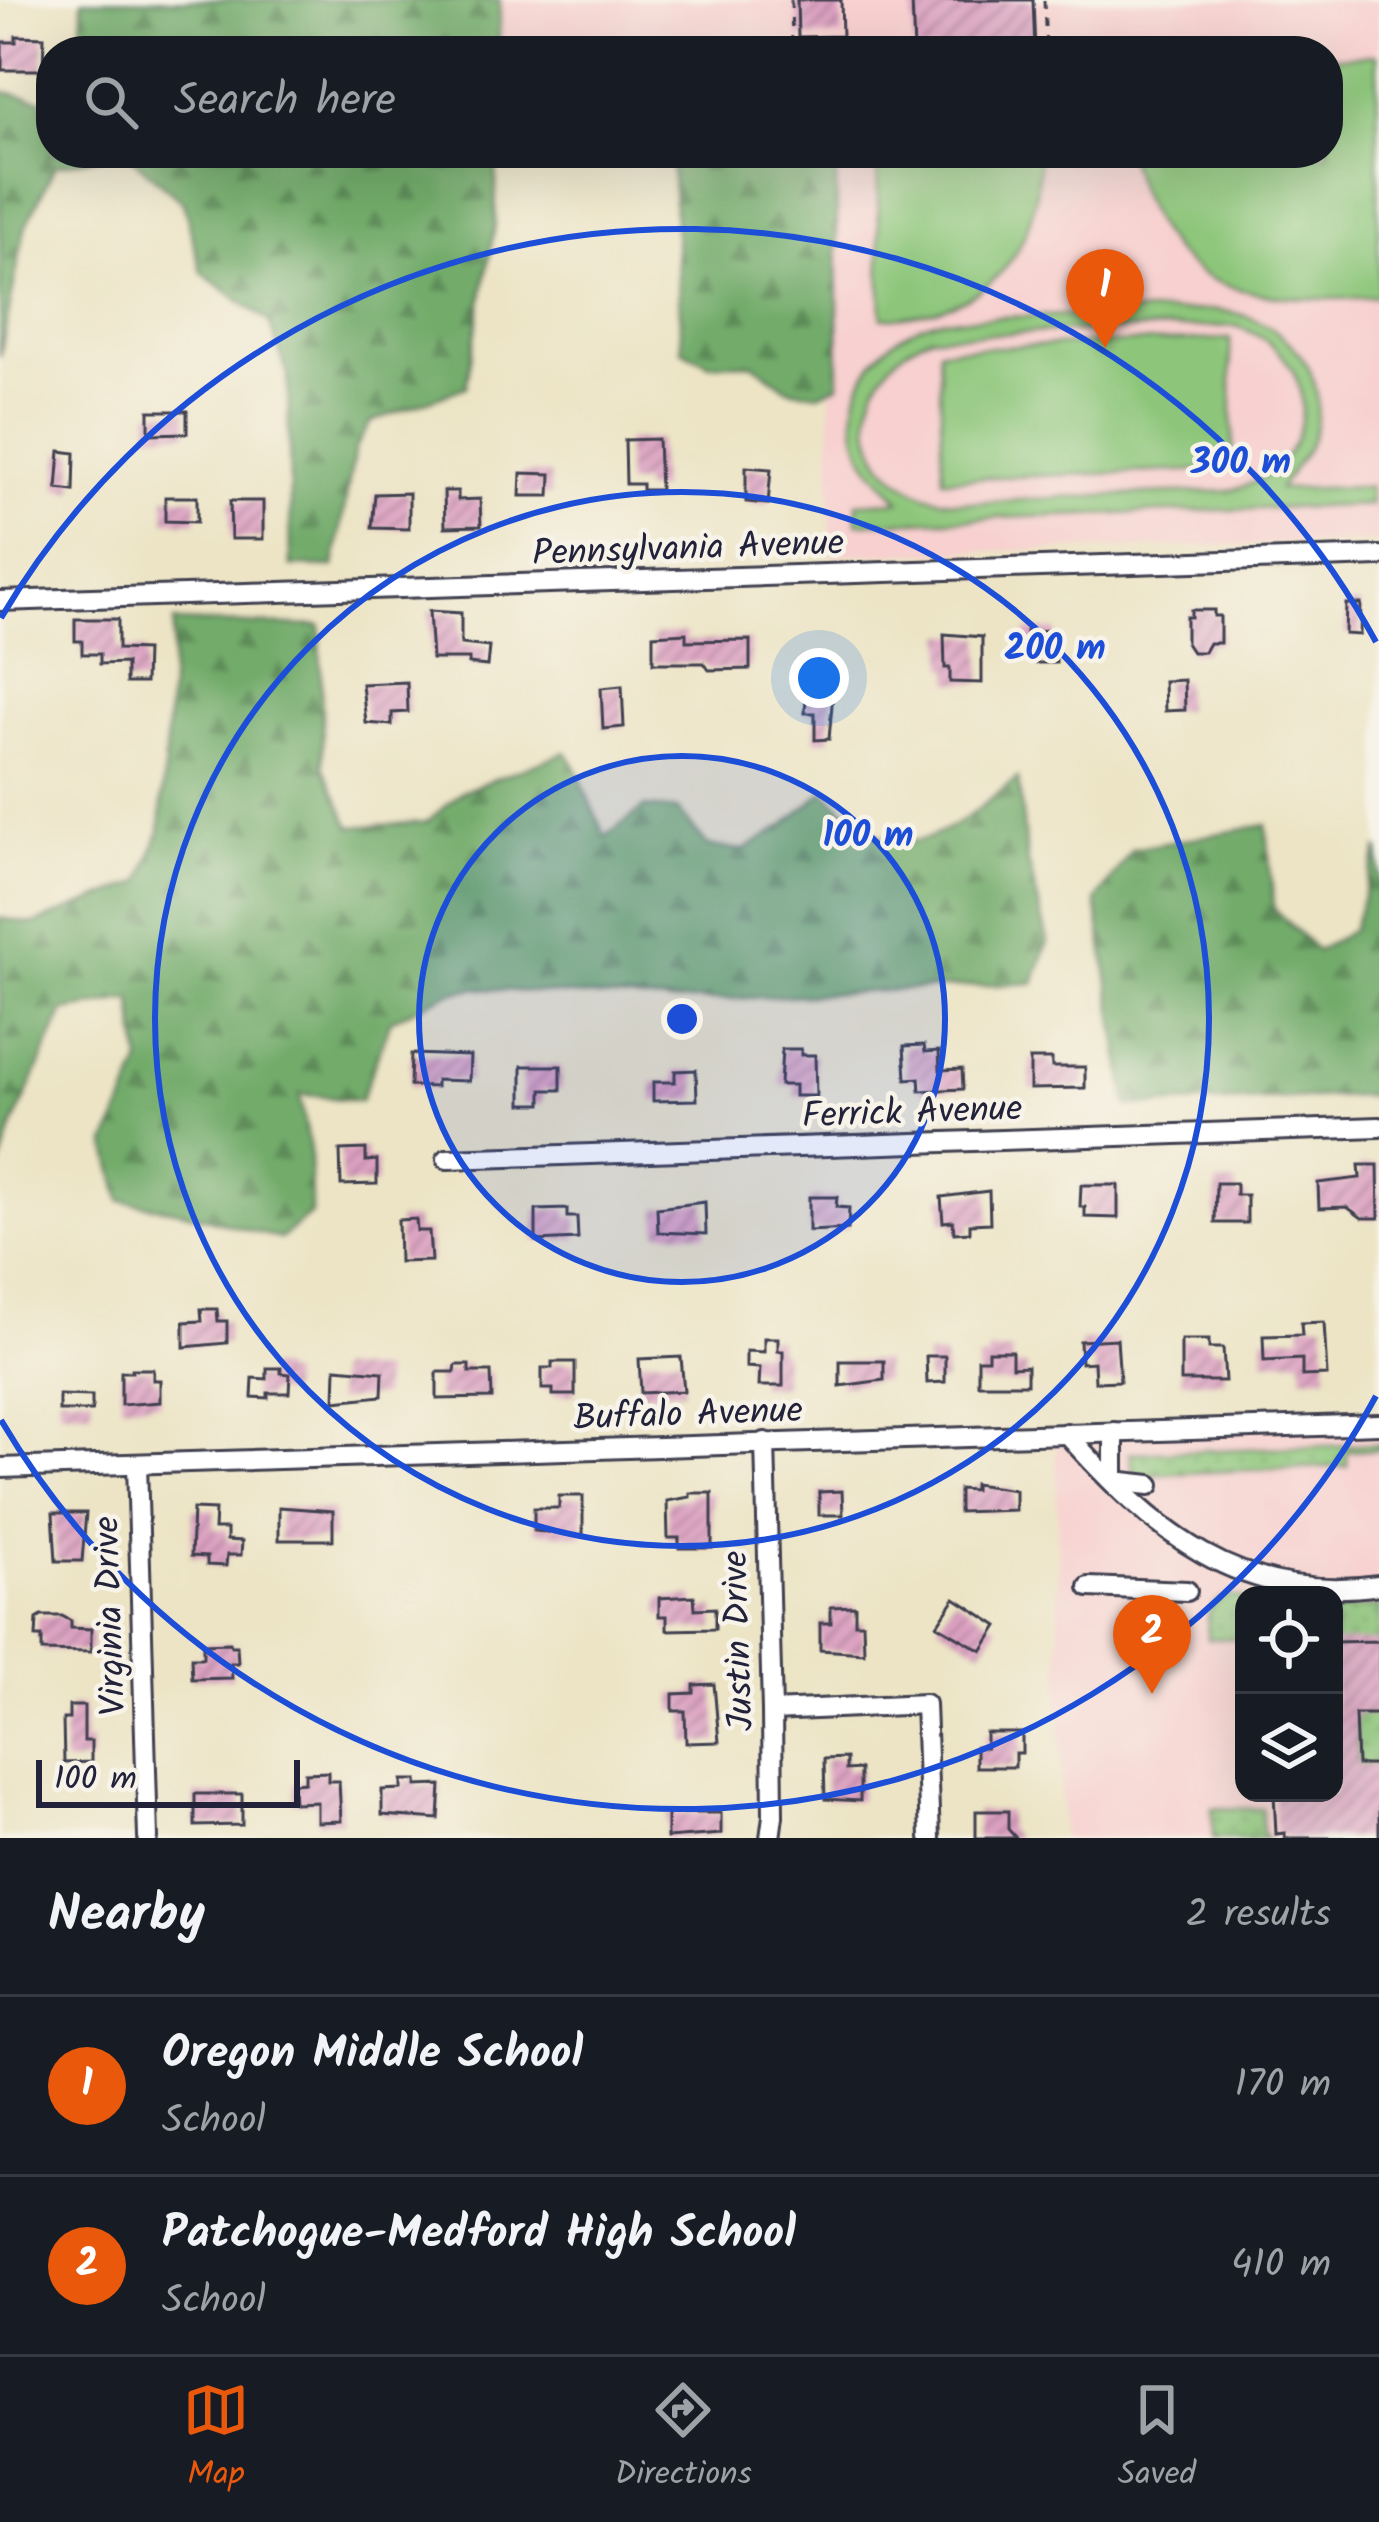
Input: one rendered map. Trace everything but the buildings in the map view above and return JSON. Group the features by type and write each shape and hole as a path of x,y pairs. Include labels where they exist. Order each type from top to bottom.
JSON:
{"street":[{"name":"Pennsylvania Avenue","path":"0,601 1379,556"},
{"name":"Ferrick Avenue","path":"447,1159 1379,1127"},
{"name":"Buffalo Avenue","path":"0,1468 1379,1424"},
{"path":"1114,1432 1114,1481"},
{"path":"1066,1433 1145,1511 1201,1553 1243,1576 1289,1588 1340,1591 1379,1586"},
{"name":"Justin Drive","path":"765,1442 772,1711 770,1838"},
{"name":"Virginia Drive","path":"137,1464 148,1838"},
{"path":"1114,1481 1150,1486"},
{"path":"1090,1587 1187,1591"},
{"path":"772,1711 926,1704 930,1838"}],"path":[{"path":"791,0 792,36"},
{"path":"1044,0 1045,36"}],"shaded area":[{"path":"480,0 1379,0 1379,542 830,555 832,168 1343,168 1343,36 481,36"},
{"path":"1379,1423 1379,1838 1062,1838 1056,1434"}],"green space":[{"path":"82,0 500,0 499,36 82,36"},
{"path":"1377,55 1379,296 1311,299 1260,294 1197,271 1171,247 1152,218 1132,168 1343,168 1343,56"},
{"path":"0,91 36,99 36,168 54,168 25,228 0,357"},
{"path":"143,168 497,168 495,225 466,387 371,422 355,448 334,567 291,566 288,375 269,322 202,273 183,202"},
{"path":"672,168 836,168 839,385 818,394 788,389 752,363 710,364 682,350"},
{"path":"877,168 1038,168 1029,223 1000,274 951,305 882,318"},
{"path":"1217,310 1259,321 1293,346 1305,362 1318,402 1310,444 1279,489 1369,487 1370,505 857,523 857,503 900,501 861,450 855,405 861,384 871,365 902,335 944,319","holes":["1236,326 1266,341 1287,361 1299,386 1302,412 1296,437 1282,460 1260,479 1229,491 949,501 917,491 893,475 870,433 876,387 888,366 931,336"]},
{"path":"1230,339 1234,469 943,479 939,349"},
{"path":"174,622 320,626 323,767 351,827 427,822 463,791 566,752 605,837 645,807 678,810 708,846 744,850 785,825 824,791 867,829 907,842 947,830 1018,778 1027,857 1048,942 1034,983 671,1002 474,988 449,993 391,1020 360,1101 300,1094 310,1150 311,1214 280,1239 181,1211 121,1201 107,1144 141,1062 132,999 64,1011 13,1126 0,1168 0,918 34,924 141,882 160,831"},
{"path":"1266,825 1274,909 1317,951 1352,930 1379,848 1379,1095 1128,1106 1096,901 1132,849"},
{"path":"1379,1444 1379,1450 1347,1451 1347,1466 1141,1475 1134,1474 1130,1453"},
{"path":"1235,1597 1235,1638 1208,1639 1208,1618 1221,1599"},
{"path":"1379,1606 1379,1645 1343,1646 1343,1610"},
{"path":"1355,1714 1379,1714 1379,1765 1357,1765"},
{"path":"1212,1808 1262,1809 1262,1833 1267,1838 1213,1838"}],"place":[{"name":"Oregon Middle School","path":"1105,348"},
{"name":"Patchogue-Medford High School","path":"1152,1694"}]}
